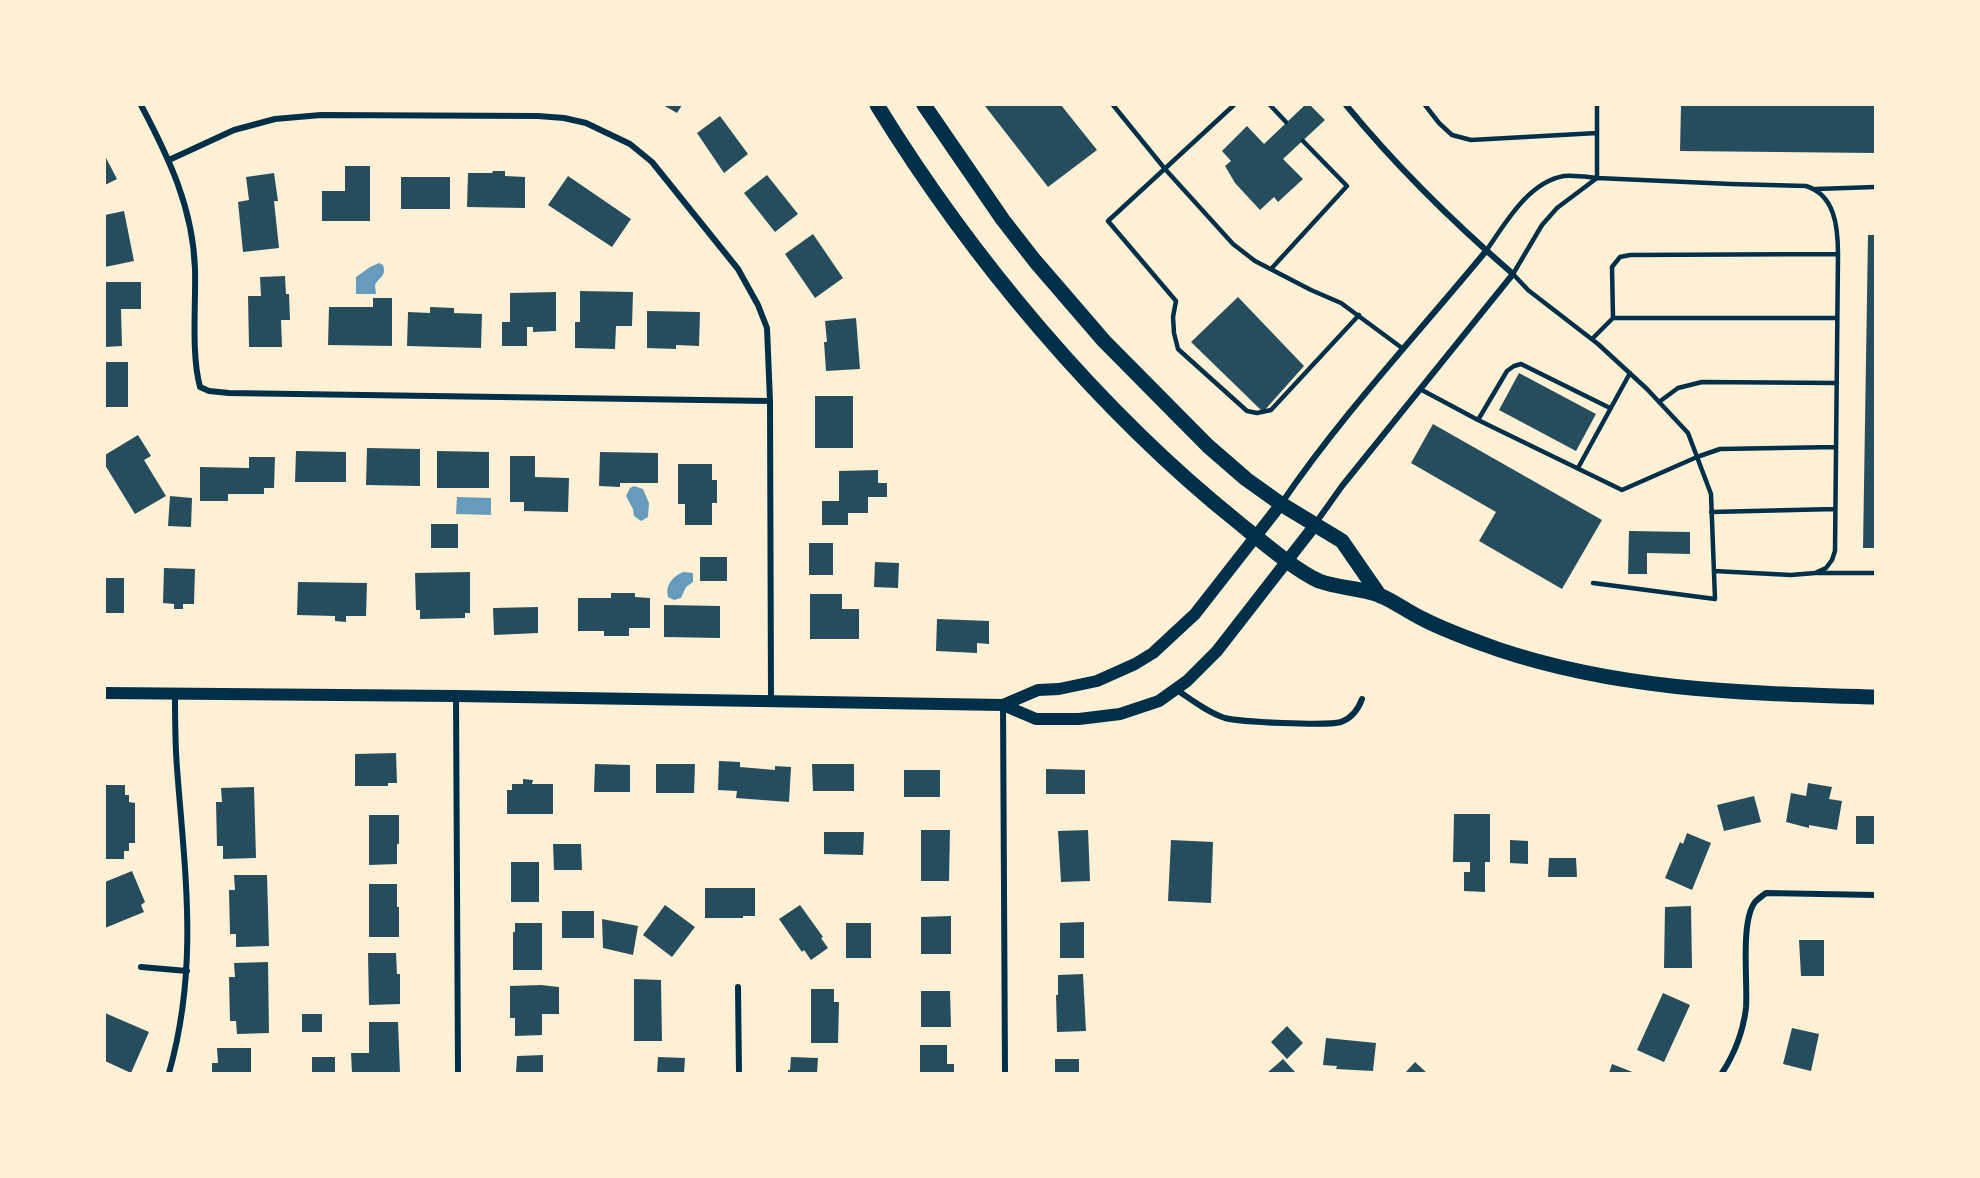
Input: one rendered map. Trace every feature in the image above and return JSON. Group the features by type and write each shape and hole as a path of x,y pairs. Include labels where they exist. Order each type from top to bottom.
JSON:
{"main road":[{"path":"878,105 954,219 1048,336 1096,389 1150,445 1215,504 1287,560 1318,580 1380,596 1434,625 1499,649 1618,680 1727,692 1875,697"},
{"path":"924,105 1003,220 1076,309 1155,394 1208,446 1246,479 1281,504 1342,541 1380,596"},
{"path":"1003,705 1038,690 1059,689 1097,681 1153,653 1195,614 1281,504"},
{"path":"105,693 1003,705 1036,719 1098,717 1139,708 1159,700 1177,690 1201,669 1315,525"}],"street":[{"path":"141,105 169,160 183,199 191,233 195,267 196,370 200,387 209,391 770,400"},
{"path":"1315,525 1342,486 1513,274 1443,212 1374,140 1346,105"},
{"path":"169,160 234,130 276,119 321,115 564,118 586,123 630,144 652,162 738,269 768,328 771,701"},
{"path":"1281,504 1305,468 1402,348 1486,251"},
{"path":"1177,690 1217,715 1247,721 1335,723 1355,713 1362,699"},
{"path":"169,1073 183,1012 188,920 176,764 174,693"},
{"path":"456,696 458,1073"},
{"path":"1003,705 1005,1073"},
{"path":"1722,1073 1737,1047 1743,1027 1747,990 1748,919 1754,903 1766,893 1875,895"},
{"path":"141,967 187,971"},
{"path":"738,987 738,1073"}],"lane":[{"path":"1113,105 1165,169 1233,244 1255,261 1341,303 1402,348"},
{"path":"1234,105 1108,221 1176,301 1173,317 1178,349 1247,411 1257,413 1271,410 1359,315"},
{"path":"1270,105 1286,122"},
{"path":"1425,105 1452,135 1471,140 1597,133"},
{"path":"1597,105 1597,178"},
{"path":"1271,269 1347,186 1303,141"},
{"path":"1486,251 1516,207 1544,184 1564,176 1806,186 1816,189 1875,187"},
{"path":"1593,583 1715,599 1711,494 1688,433 1659,402 1592,339 1528,290 1513,274 1542,225 1557,208 1597,178"},
{"path":"1815,573 1826,568 1835,551 1838,254 1834,214 1825,197 1816,189"},
{"path":"1613,318 1612,267 1620,257 1630,255 1838,254"},
{"path":"1592,339 1613,318 1837,318"},
{"path":"1478,420 1507,371 1521,364 1610,408"},
{"path":"1578,468 1630,374"},
{"path":"1659,402 1678,388 1702,382 1837,383"},
{"path":"1420,389 1622,490 1720,449 1836,447"},
{"path":"1711,512 1835,509"},
{"path":"1714,571 1791,574 1875,573"}],"water":[{"path":"379,263 383,265 384,272 375,285 376,294 356,294 356,277"},
{"path":"634,486 643,489 649,503 648,517 641,521 634,516 626,496 630,488"},
{"path":"457,497 491,498 491,515 456,514"},
{"path":"683,572 693,573 693,582 686,587 681,598 674,600 668,597 669,585 676,576"}],"building":[{"path":"663,105 682,105 677,113"},
{"path":"1061,105 1097,150 1048,187 985,106"},
{"path":"1305,105 1310,105 1325,120 1283,159 1303,179 1278,202 1274,197 1260,210 1235,183 1225,166 1231,161 1222,151 1247,126 1264,144"},
{"path":"1681,105 1875,105 1875,153 1680,151"},
{"path":"720,116 748,154 724,173 697,133"},
{"path":"105,156 117,179 105,185"},
{"path":"345,166 370,166 370,221 322,221 322,191 345,191"},
{"path":"493,171 505,171 505,176 525,177 525,208 467,207 468,173 492,173"},
{"path":"274,173 278,201 274,201 279,248 243,252 238,202 249,200 246,177"},
{"path":"767,175 798,214 775,232 744,193"},
{"path":"568,176 631,219 612,247 548,205"},
{"path":"401,177 450,177 450,209 401,209"},
{"path":"124,211 134,261 105,267 105,215"},
{"path":"813,234 843,278 815,298 785,254"},
{"path":"1868,235 1875,235 1875,548 1863,548"},
{"path":"285,276 286,294 289,294 290,320 281,320 282,347 249,347 248,296 261,296 260,277"},
{"path":"105,282 141,282 141,309 121,309 122,346 105,347"},
{"path":"580,291 633,292 632,326 616,326 615,349 575,348 575,322 580,322"},
{"path":"556,292 556,331 533,332 533,327 527,327 527,346 502,346 502,322 510,322 510,293"},
{"path":"1238,297 1304,366 1263,412 1191,342"},
{"path":"373,298 392,298 392,346 328,345 329,307 373,307"},
{"path":"430,307 454,308 454,313 482,314 481,348 407,346 408,312 430,313"},
{"path":"647,311 700,312 699,346 676,345 676,349 647,348"},
{"path":"856,318 860,369 826,371 825,321"},
{"path":"105,362 128,362 128,407 105,407"},
{"path":"1519,373 1596,414 1576,451 1499,410"},
{"path":"815,396 853,396 853,448 815,448"},
{"path":"1433,424 1602,520 1562,589 1479,541 1496,512 1411,463"},
{"path":"138,435 151,456 144,460 166,496 135,514 105,465 105,455"},
{"path":"367,448 420,449 420,486 366,485"},
{"path":"296,451 346,452 346,482 295,482"},
{"path":"437,451 489,452 489,488 437,488"},
{"path":"600,452 658,453 658,483 620,483 620,487 599,486"},
{"path":"510,456 535,456 535,477 569,478 568,512 524,511 524,502 510,502"},
{"path":"249,457 275,457 274,488 264,488 264,494 228,494 228,501 200,501 200,467 249,468"},
{"path":"678,464 712,464 712,480 717,480 717,503 712,503 712,525 685,525 685,504 678,504"},
{"path":"878,470 878,483 887,483 887,497 868,497 868,513 848,513 848,525 822,525 822,501 839,501 839,471"},
{"path":"170,496 192,498 191,527 168,526"},
{"path":"431,524 458,524 458,548 431,548"},
{"path":"1629,531 1690,532 1690,554 1647,553 1647,574 1628,574"},
{"path":"809,543 833,543 833,575 809,575"},
{"path":"700,557 727,557 727,581 700,581"},
{"path":"875,562 899,563 898,588 874,587"},
{"path":"164,568 195,569 194,604 183,604 183,609 174,609 174,604 163,603"},
{"path":"470,572 470,613 465,613 465,618 420,619 420,610 416,610 415,573"},
{"path":"105,578 124,578 124,613 105,613"},
{"path":"298,582 367,583 366,616 346,616 346,622 335,621 335,616 297,615"},
{"path":"611,593 635,593 635,597 650,598 650,628 629,628 629,636 604,636 604,631 578,631 578,598 611,598"},
{"path":"810,594 842,594 842,609 859,609 859,639 810,639"},
{"path":"664,605 720,606 720,638 664,637"},
{"path":"538,607 538,633 494,635 493,608"},
{"path":"937,619 989,621 989,644 977,643 977,653 936,651"},
{"path":"396,753 397,783 388,783 388,786 355,786 355,754"},
{"path":"719,761 740,762 740,767 775,770 775,766 791,767 789,802 736,798 737,791 718,790"},
{"path":"595,764 630,765 630,792 594,792"},
{"path":"656,764 695,764 694,793 656,793"},
{"path":"812,764 854,764 854,791 813,791"},
{"path":"1046,769 1085,770 1085,794 1046,794"},
{"path":"904,770 940,770 940,797 904,797"},
{"path":"523,779 533,780 532,784 553,784 553,814 507,814 507,790 512,790 512,784 523,784"},
{"path":"1808,783 1832,787 1829,799 1842,801 1837,830 1809,825 1809,828 1786,822 1791,793 1806,796"},
{"path":"105,785 125,785 125,795 129,795 129,802 135,803 135,843 129,843 129,851 124,851 124,859 105,859"},
{"path":"254,787 256,858 223,859 223,846 217,846 216,802 222,802 221,788"},
{"path":"1754,796 1761,822 1724,831 1717,805"},
{"path":"1454,814 1490,814 1490,862 1485,862 1485,892 1464,891 1464,872 1470,872 1470,862 1453,862"},
{"path":"369,815 399,815 397,864 369,865"},
{"path":"1856,816 1875,816 1875,844 1856,844"},
{"path":"921,830 950,830 949,881 921,881"},
{"path":"1088,830 1090,881 1061,882 1058,831"},
{"path":"824,832 864,832 863,855 824,854"},
{"path":"1687,833 1711,843 1692,890 1665,878 1680,842 1683,844"},
{"path":"1171,840 1213,842 1211,903 1168,901"},
{"path":"1510,840 1528,841 1528,864 1510,863"},
{"path":"553,844 581,844 582,870 554,870"},
{"path":"1549,858 1576,858 1577,877 1548,877"},
{"path":"511,862 539,862 539,902 511,902"},
{"path":"132,871 145,902 141,905 144,912 105,928 105,882"},
{"path":"234,875 267,875 269,946 236,947 236,934 230,934 229,890 235,890"},
{"path":"369,884 397,884 399,937 369,937"},
{"path":"705,888 755,888 755,916 705,918"},
{"path":"665,905 695,927 672,957 643,935"},
{"path":"800,905 823,937 821,938 828,948 811,960 804,950 802,952 779,919"},
{"path":"1691,906 1692,968 1664,968 1665,907"},
{"path":"562,911 594,911 594,938 562,938"},
{"path":"951,916 951,954 921,954 921,917"},
{"path":"602,919 638,926 633,955 603,948"},
{"path":"1084,922 1084,958 1060,958 1060,923"},
{"path":"515,923 542,923 542,970 513,970"},
{"path":"846,923 871,923 871,958 846,958"},
{"path":"1799,940 1824,940 1824,976 1801,976"},
{"path":"368,953 396,953 397,974 400,974 400,1004 369,1005"},
{"path":"268,962 269,1033 237,1034 236,1021 230,1021 229,977 235,977 234,963"},
{"path":"1083,974 1086,1031 1057,1032 1058,975"},
{"path":"634,979 661,980 662,1041 634,1041"},
{"path":"510,986 559,987 559,1014 542,1014 542,1035 515,1036 515,1018 510,1018"},
{"path":"811,989 834,989 834,1002 839,1002 838,1043 811,1043"},
{"path":"921,991 950,991 951,1027 921,1027"},
{"path":"1663,993 1690,1005 1664,1062 1637,1050"},
{"path":"105,1013 149,1032 131,1073 105,1061"},
{"path":"302,1014 322,1014 322,1032 302,1032"},
{"path":"369,1022 398,1022 400,1073 352,1073 351,1053 369,1053"},
{"path":"1287,1026 1303,1043 1287,1059 1271,1042"},
{"path":"1792,1028 1819,1034 1811,1071 1783,1064"},
{"path":"1326,1038 1376,1043 1373,1071 1336,1069 1337,1066 1323,1065"},
{"path":"920,1045 947,1045 947,1064 954,1064 954,1073 920,1073"},
{"path":"217,1048 251,1048 251,1073 212,1073 212,1063 218,1063"},
{"path":"543,1055 543,1073 516,1073 517,1056"},
{"path":"312,1057 335,1057 335,1073 312,1073"},
{"path":"658,1057 685,1058 684,1073 657,1073"},
{"path":"791,1057 818,1058 817,1073 788,1073"},
{"path":"1055,1059 1079,1059 1079,1073 1055,1073"},
{"path":"1283,1059 1296,1073 1267,1073"},
{"path":"1415,1062 1427,1073 1405,1073"},
{"path":"1612,1064 1635,1073 1609,1073"}]}
